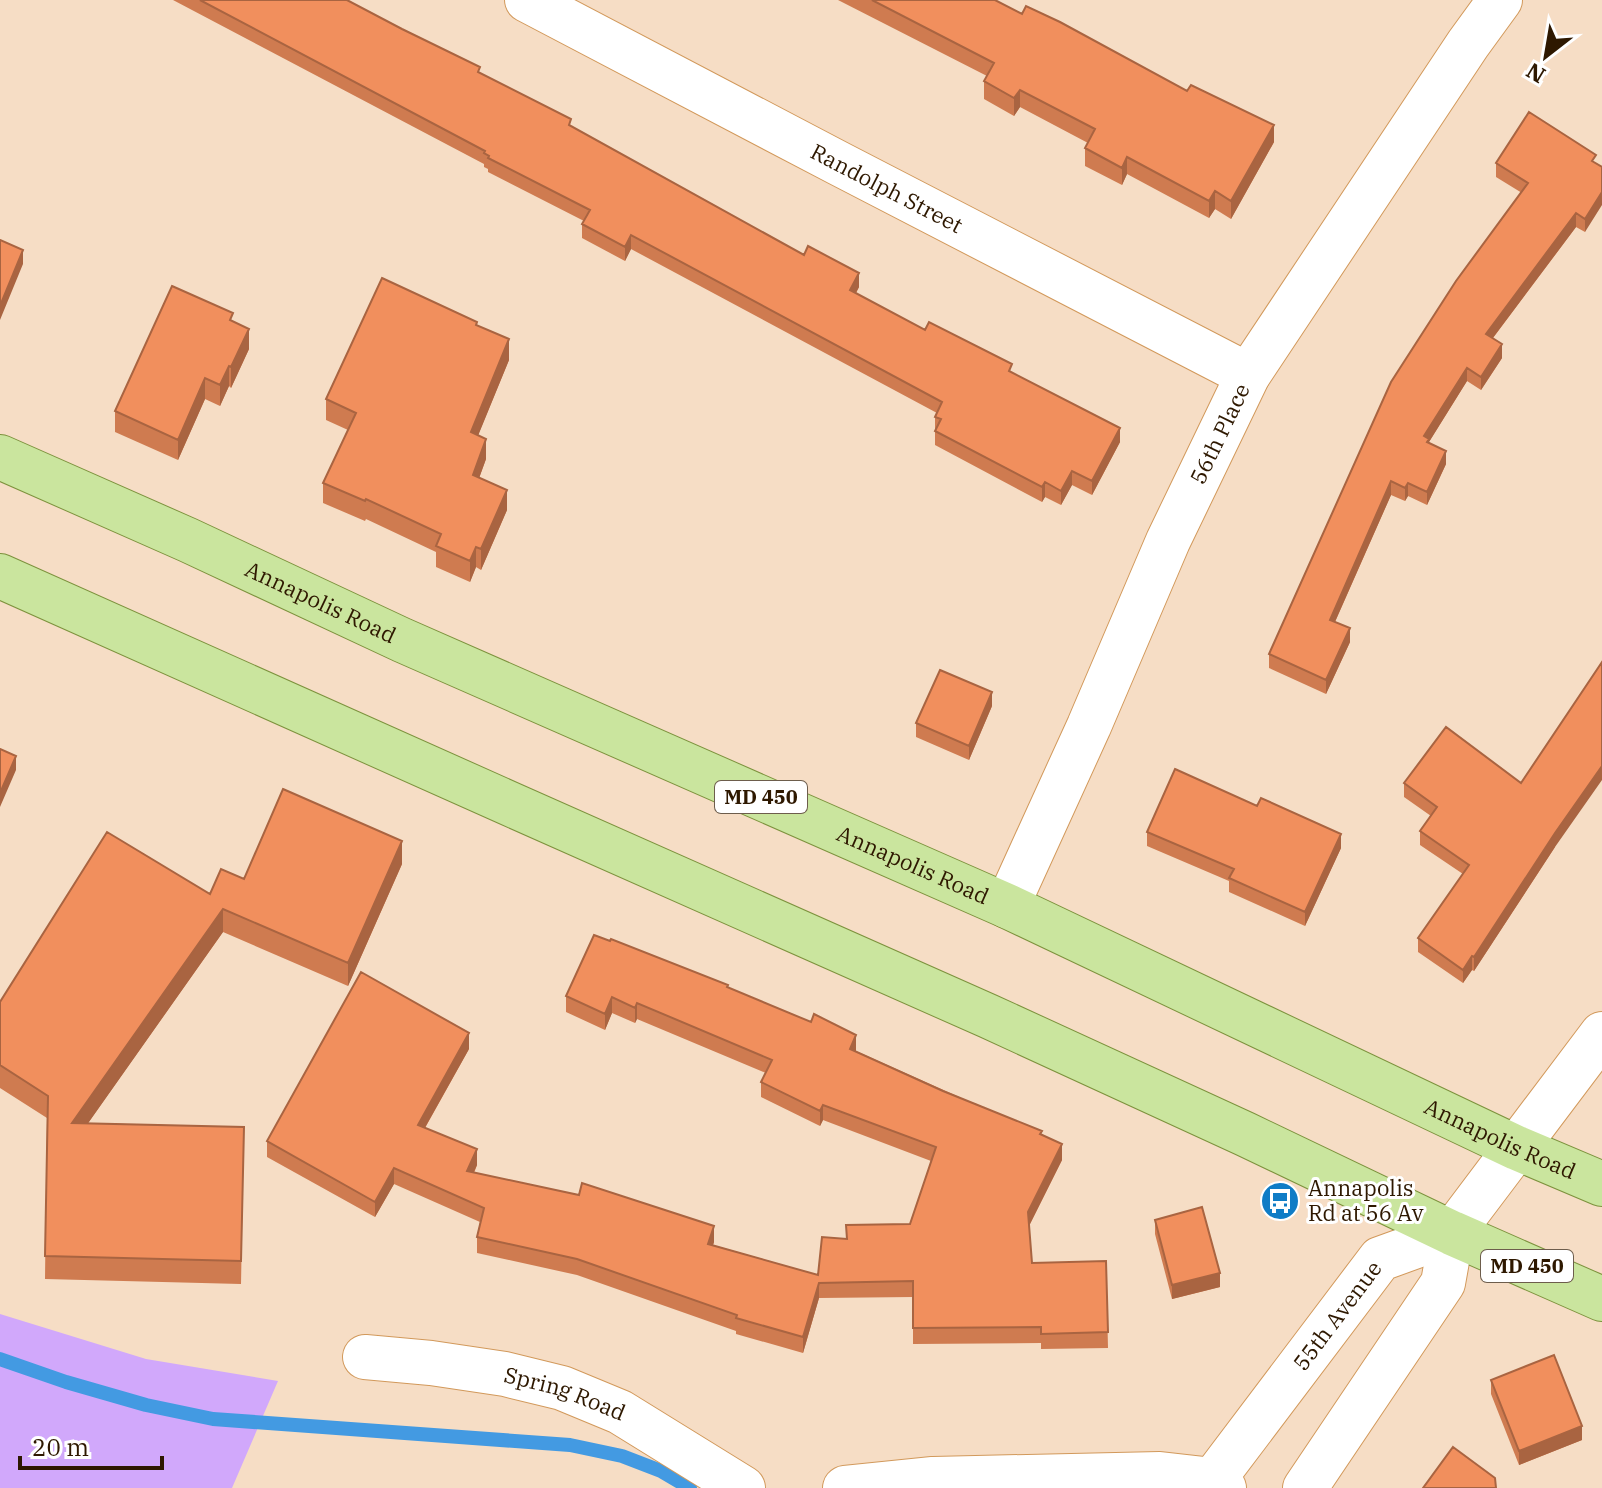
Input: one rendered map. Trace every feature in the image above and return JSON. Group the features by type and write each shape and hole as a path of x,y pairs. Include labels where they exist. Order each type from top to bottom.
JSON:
{"main road":[{"name":"Annapolis Road","path":"0,457 402,640 1007,906 1517,1148 1602,1184"},
{"name":"MD 450","path":"0,576 988,1016 1452,1233 1602,1299"}],"street":[{"name":"Randolph Street","path":"527,0 1248,375"},
{"name":"56th Place","path":"1007,906 1168,541 1248,375 1459,56 1500,0"},
{"path":"1305,1488 1443,1283 1452,1233 1602,1034"},
{"name":"55th Avenue","path":"1218,1484 1380,1259 1452,1233"},
{"name":"Spring Road","path":"365,1357 490,1372 562,1388 620,1412 743,1488"},
{"path":"845,1488 933,1479 1160,1474 1218,1484"}],"shaded area":[{"path":"0,1314 146,1359 278,1381 232,1488 0,1488"}],"building":[{"path":"200,0 347,0 480,67 478,72 571,119 569,125 804,255 808,246 859,273 850,290 925,330 929,322 1012,364 1009,371 1120,428 1092,481 1072,471 1061,491 1045,482 1042,487 935,431 941,419 935,417 942,402 631,235 625,247 582,224 590,210 488,158 485,151"},
{"path":"872,0 995,0 1022,14 1026,6 1187,91 1191,85 1274,125 1231,201 1215,191 1209,201 1127,157 1122,168 1085,148 1095,129 1020,90 1014,98 984,81 994,63"},
{"path":"1529,112 1596,155 1592,161 1602,167 1602,192 1585,219 1576,213 1486,334 1502,344 1481,377 1467,368 1424,436 1429,439 1427,442 1446,451 1427,492 1408,483 1405,488 1391,481 1330,620 1350,628 1326,680 1269,654 1391,382 1456,281 1528,183 1496,163"},
{"path":"0,240 23,250 0,306"},
{"path":"382,278 509,339 471,432 486,439 473,475 507,490 481,549 476,547 470,561 436,546 441,534 323,483 356,413 326,399"},
{"path":"172,286 233,313 230,320 249,329 220,385 205,378 178,440 115,411"},
{"path":"1602,662 1602,766 1463,970 1418,938 1469,865 1420,831 1437,807 1404,783 1446,727 1521,783"},
{"path":"940,670 992,692 969,746 916,723"},
{"path":"0,749 16,756 0,793"},
{"path":"1175,769 1257,806 1261,798 1341,834 1305,912 1229,878 1234,869 1147,832"},
{"path":"283,789 402,841 348,963 223,909 72,1123 244,1127 241,1261 45,1256 48,1096 0,1065 0,1002 107,832 210,894 221,869 244,879"},
{"path":"594,935 728,985 811,1022 814,1014 856,1035 850,1049 1042,1131 1040,1134 1062,1144 1028,1212 1032,1263 1106,1261 1108,1332 1041,1334 1041,1327 913,1328 913,1281 819,1283 803,1337 736,1318 737,1315 577,1259 477,1237 484,1208 394,1168 375,1202 267,1141 361,972 469,1033 418,1125 477,1149 467,1171 579,1195 582,1183 714,1226 708,1244 818,1275 822,1237 847,1239 846,1225 910,1224 936,1147 823,1105 820,1111 761,1082 772,1060 637,1003 635,1008 612,997 605,1014 566,996"},
{"path":"1202,1207 1220,1273 1172,1285 1155,1220"},
{"path":"1554,1355 1582,1426 1519,1451 1491,1380"},
{"path":"1453,1447 1495,1478 1496,1488 1423,1488"}],"waterway":[{"path":"0,1359 146,1405 213,1419 570,1445 622,1456 661,1471 690,1488"}],"place":[{"name":"Annapolis Rd at 56 Av","path":"1280,1201"}]}
